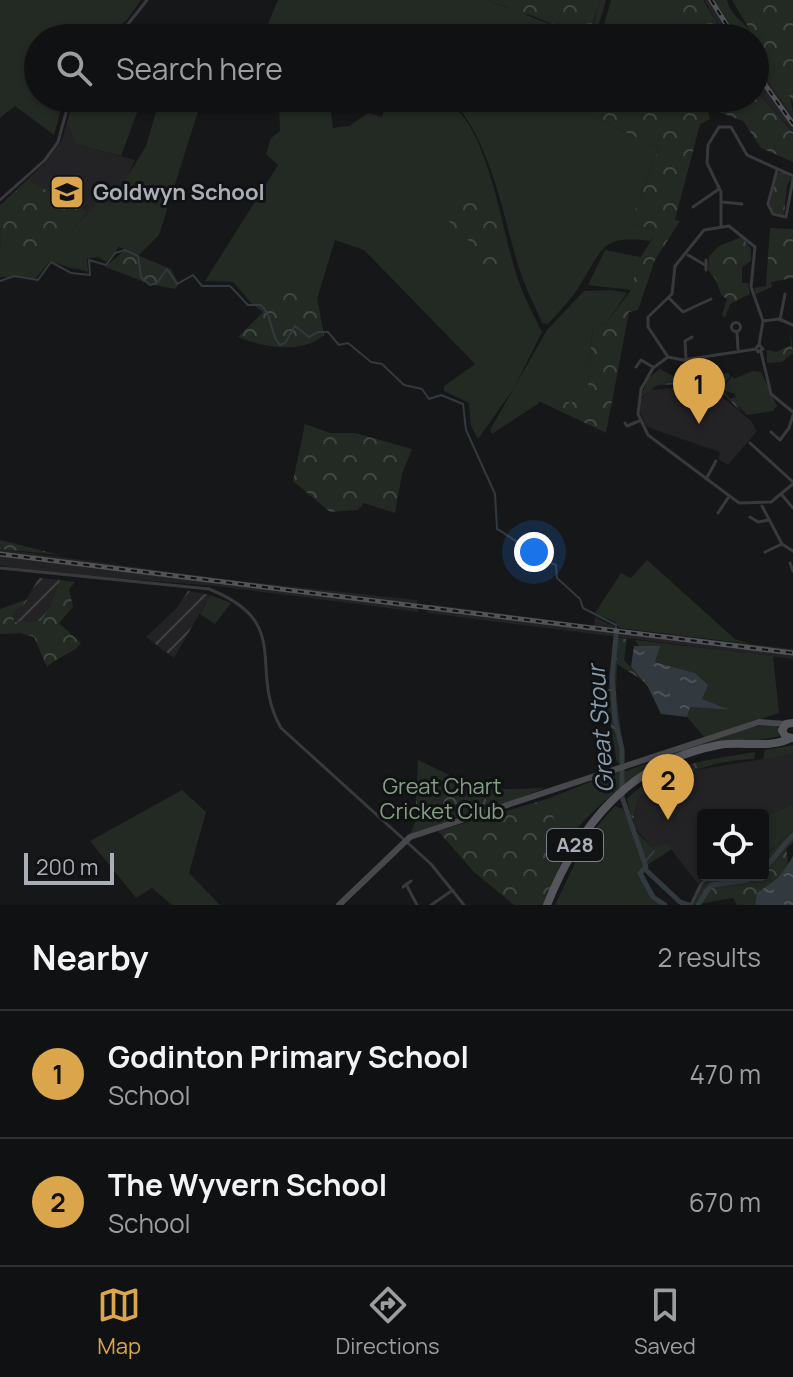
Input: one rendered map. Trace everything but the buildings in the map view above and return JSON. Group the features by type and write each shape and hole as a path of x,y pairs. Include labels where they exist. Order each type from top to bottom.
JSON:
{"main road":[{"name":"A28","path":"547,905 578,840 627,787 668,762 702,749 737,743 772,743 787,728"}],"street":[{"path":"128,24 147,0"},
{"path":"0,200 45,160 58,142 66,112"},
{"path":"721,225 722,202 707,166 707,148 721,126 731,127 747,155 763,159 793,178 786,217"},
{"path":"777,170 768,204 773,214 793,218"},
{"path":"693,207 696,201 719,189"},
{"path":"722,202 740,202"},
{"path":"668,357 647,321 674,289 673,270 701,232 721,225 734,229 755,247 751,291 763,321 758,347 771,394 793,414 789,428 780,440 771,432"},
{"path":"687,254 705,265"},
{"path":"780,320 782,295"},
{"path":"698,297 700,302"},
{"path":"669,298 681,312 681,319"},
{"path":"681,312 711,299"},
{"path":"763,321 780,320 793,325"},
{"path":"737,332 738,349"},
{"path":"686,359 683,340 692,337"},
{"path":"750,443 793,483 782,495 761,504 747,505 728,498 648,435 639,421 641,390 653,368 668,357 686,359 758,347"},
{"path":"635,364 643,360 653,368"},
{"path":"626,426 639,421"},
{"path":"706,479 716,461"},
{"path":"713,466 718,469"},
{"path":"782,495 793,508"},
{"path":"721,511 728,498"},
{"path":"761,504 782,544 793,551"},
{"path":"750,517 758,522 769,520"},
{"path":"765,552 782,544"},
{"path":"790,563 793,571"},
{"path":"0,568 209,589 239,604 260,626 275,719 298,747 440,872 464,905"},
{"path":"339,905 405,841 759,722 787,728"},
{"path":"691,904 704,881"},
{"path":"407,884 417,905"},
{"path":"431,905 453,890"}],"shaded area":[{"path":"704,0 714,0 729,24 718,24"},
{"path":"769,83 793,116 793,131 769,105"},
{"name":"Goldwyn School","path":"67,122 75,144 135,160 127,179 75,270 50,261 36,278 0,277 0,205 48,160 62,140"},
{"path":"714,384 722,397 751,421 757,431 728,465 718,459 720,453 717,451 647,427 640,412 641,399 650,390"},
{"path":"0,549 239,581 417,600 418,612 216,586 23,571 0,565"},
{"path":"39,578 61,580 49,609 41,621 15,622 12,611 22,607"},
{"path":"188,591 210,595 174,658 146,637 176,609"},
{"path":"428,604 594,626 595,617 619,629 793,649 793,659 427,613"},
{"path":"793,754 793,804 769,815 769,809 697,809 697,881 701,881 698,884 667,844 652,847 633,826 638,798 690,771"}],"green space":[{"path":"0,0 141,0 122,24 24,24 24,112 60,112 54,135 15,106 0,118"},
{"path":"278,0 487,0 550,24 268,24"},
{"path":"487,0 600,0 593,24 552,24 528,14 513,20 509,8"},
{"path":"600,0 606,0 599,24 593,24"},
{"path":"611,0 663,0 686,24 604,24"},
{"path":"663,0 703,0 718,24 686,24"},
{"path":"714,0 727,0 733,13 744,24 729,24"},
{"path":"732,0 793,0 793,102 769,62 769,24 746,24"},
{"path":"769,54 789,94 793,116 769,83"},
{"path":"769,105 793,132 793,162 761,148 743,121 718,112 769,112"},
{"path":"70,112 137,112 121,156 75,144 67,122"},
{"path":"156,112 198,112 159,235 139,255 119,247 106,262 98,257 87,259 88,272 50,261 36,278 0,277 0,252 57,248 100,200 111,204 146,146"},
{"path":"279,112 331,112 333,128 349,126 368,113 382,117 384,112 459,112 463,116 485,159 519,282 542,332 514,388 478,439 471,426 469,403 444,391 444,386 475,364 364,250 335,240 317,299 313,283 251,303 233,282 205,281 278,165 266,154 271,138 280,131"},
{"path":"462,112 584,112 659,148 630,224 659,230 650,241 622,240 606,247 573,295 548,324 542,323 523,280 487,160"},
{"path":"708,112 710,119 700,124 675,220 680,221 655,260 638,310 629,312 606,433 539,401 546,394 571,403 588,386 593,324 605,325 631,290 638,261 658,230 630,224 659,148 584,113"},
{"path":"781,171 792,178 787,185 784,215 773,212 770,204 777,174"},
{"path":"28,180 87,212 57,248 1,254 0,206"},
{"path":"479,181 480,186 471,195 474,203 486,196 497,204 503,251 490,282 472,257 471,242 454,229 446,216 451,195"},
{"path":"770,228 793,229 793,278 771,282 772,287 756,294 754,288 766,286"},
{"path":"742,237 751,249 751,261 742,267 742,283 748,283 750,294 730,304 725,318 722,315 727,299 721,295 716,280 708,270 709,256 719,246"},
{"path":"125,250 171,269 179,284 175,289 150,284 105,267"},
{"path":"605,250 640,257 631,290 588,285"},
{"path":"314,282 324,335 294,347 270,346 238,337 263,312 251,303"},
{"path":"584,291 627,293 605,325 593,324 588,386 571,403 546,394 538,404 492,434 490,430 547,330"},
{"path":"790,327 793,353 782,362 767,363 767,350 776,352 791,345"},
{"path":"660,369 675,377 729,373 730,377 721,387 730,399 735,397 741,412 713,383 658,385 641,397 648,378"},
{"path":"752,371 761,372 777,406 773,411 747,415 737,404 735,394 722,390 732,376 734,379"},
{"path":"305,424 330,433 355,433 412,449 402,474 395,513 364,503 358,510 330,512 293,481"},
{"path":"0,540 60,555 0,549"},
{"path":"647,560 735,639 751,644 619,628 615,622 595,613 621,573 631,578"},
{"path":"60,580 75,582 69,589 73,607 59,623 81,643 47,667 34,637 20,633 0,634 0,609 28,599 22,607 13,611 14,622 41,621"},
{"path":"210,595 231,603 215,624 200,614"},
{"path":"614,637 627,639 624,660 642,680 617,664 616,693 625,761 617,763 610,720 605,719"},
{"path":"635,640 773,656 779,713 704,737 687,717 690,707 728,710 701,699 695,673 655,662 659,646 639,646"},
{"path":"772,724 780,729 779,736 717,743 656,764 603,802 573,833 556,836 547,799 734,731"},
{"path":"793,745 793,754 763,759 765,750"},
{"path":"755,752 754,759 708,766 651,790 638,798 633,822 627,799 655,778 686,765"},
{"name":"Great Chart Cricket Club","path":"418,760 480,790 492,808 410,835 415,822"},
{"path":"545,788 492,808 480,790"},
{"path":"182,790 206,812 189,873 220,905 172,905 152,888 136,898 90,841"},
{"path":"547,799 557,827 556,835 573,833 544,905 514,905 474,872 438,831"},
{"path":"793,804 793,830 769,852 769,815"},
{"path":"615,806 623,809 630,826 652,847 667,843 672,849 638,871 652,899 661,905 555,905 587,838"},
{"path":"793,830 793,842 786,849 787,864 782,877 757,893 755,905 737,905 733,898 692,905 699,888 707,881 769,881 769,852"}],"water":[{"path":"634,646 660,646 655,662 695,673 708,685 702,699 730,710 690,707 687,717 661,714 648,687 631,667"},
{"path":"793,856 793,905 755,905 757,893 778,878"}],"waterway":[{"name":"Great Stour","path":"0,281 14,276 38,280 51,262 71,273 90,275 89,260 106,265 115,253 125,250 138,256 141,277 150,285 157,283 167,269 177,284 193,275 202,286 230,286 248,305 261,305 280,345 285,343 295,326 309,337 318,332 328,332 339,345 348,343 371,362 382,364 404,385 422,389 429,399 441,395 463,404 466,430 495,494 497,529 556,565 557,578 580,599 583,608 616,625 616,635"},
{"name":"Great Stour","path":"616,635 612,677 615,720 622,749 622,797 646,867 640,873 653,897 665,905"},
{"name":"Great Stour","path":"769,863 793,835"},
{"path":"557,848 558,838"},
{"path":"646,867 645,862 654,851"},
{"path":"646,870 680,902 689,905"},
{"name":"Great Stour","path":"698,905 711,885 740,881"}],"railway":[{"path":"711,0 726,24"},
{"path":"769,91 793,124"},
{"path":"0,554 793,653"}],"place":[{"name":"Goldwyn School","path":"67,192"},
{"name":"Godinton Primary School","path":"699,424"},
{"name":"The Wyvern School","path":"668,820"}]}
